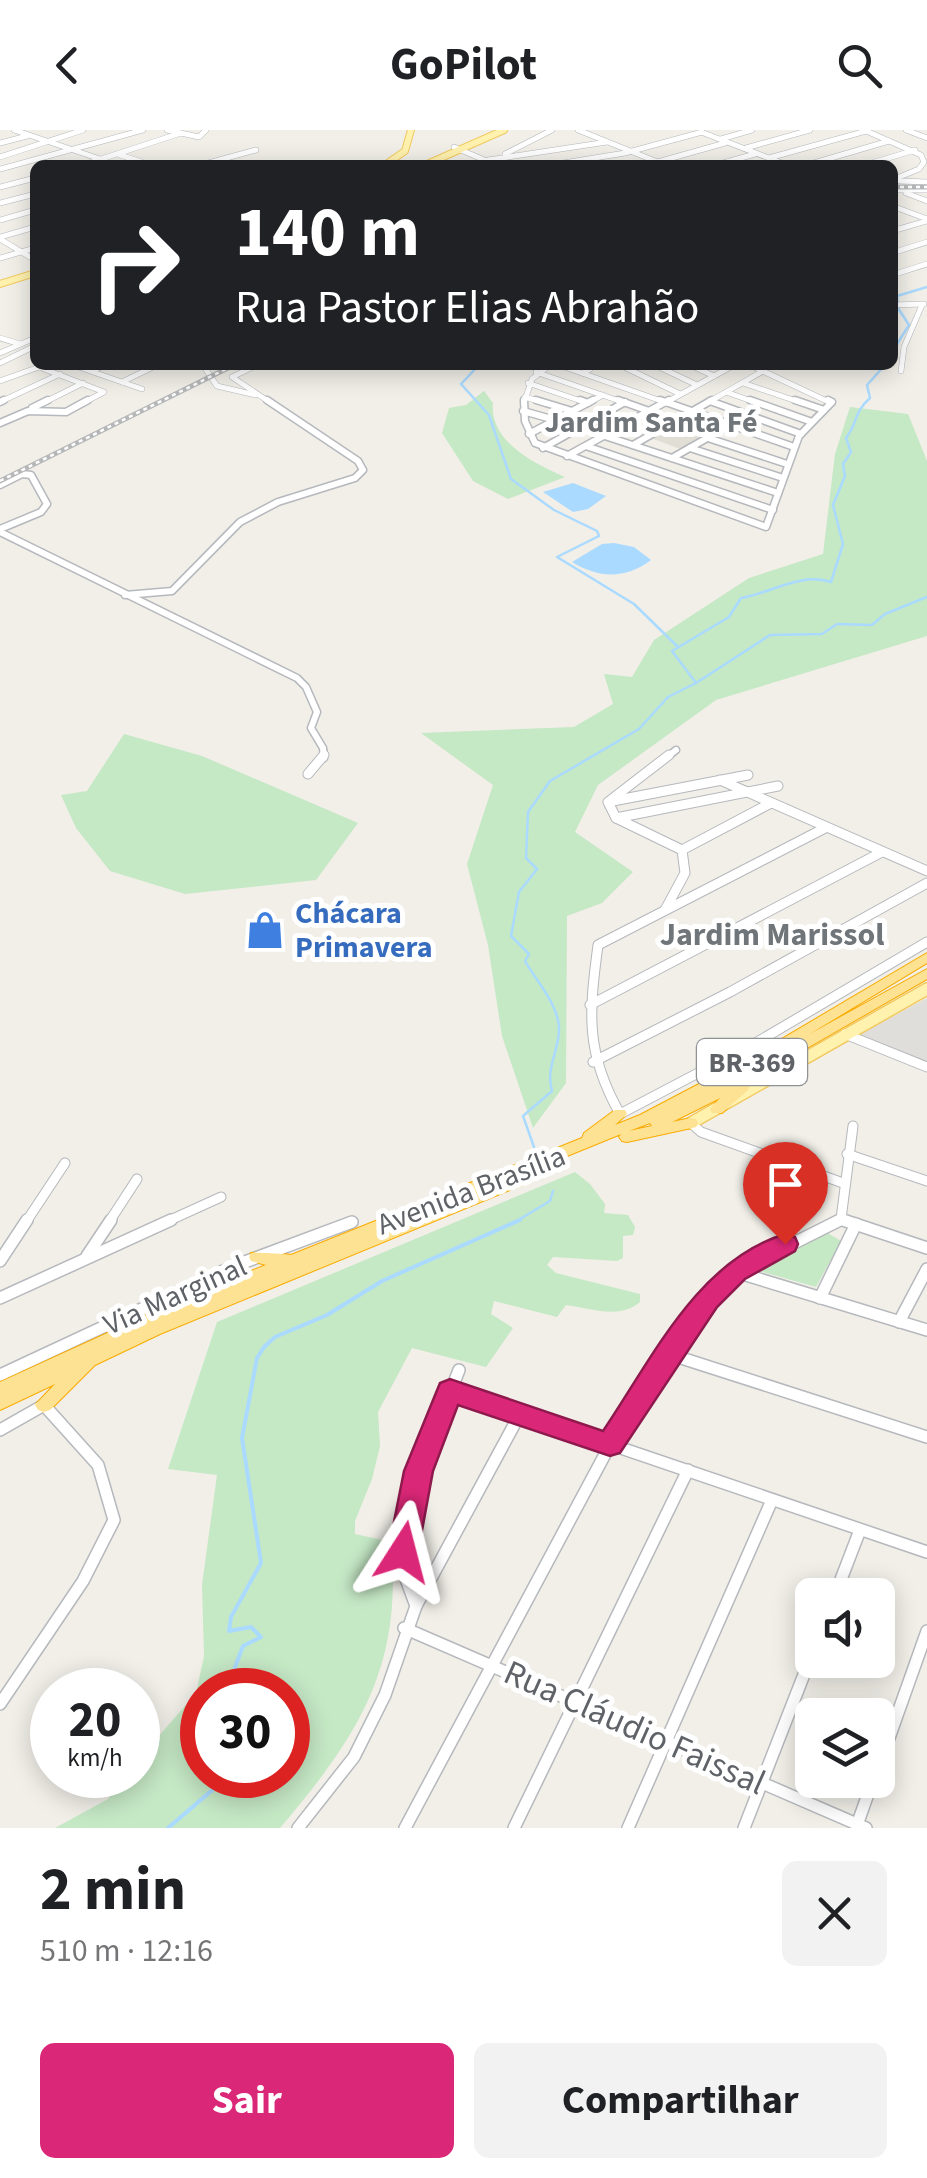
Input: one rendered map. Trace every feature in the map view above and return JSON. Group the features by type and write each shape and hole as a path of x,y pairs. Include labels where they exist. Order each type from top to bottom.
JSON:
{"highway":[{"name":"Avenida Brasília","path":"0,1390 199,1298 428,1204 568,1153 711,1085 927,957"},
{"name":"Avenida Brasília","path":"0,1404 205,1307 627,1137 773,1062 927,973"},
{"path":"717,1109 773,1062"},
{"path":"568,1153 620,1114"},
{"path":"627,1137 691,1123"},
{"path":"257,1257 276,1261 325,1248"},
{"path":"199,1298 228,1282 234,1266"},
{"path":"44,1405 96,1356"}],"main road":[{"path":"392,160 406,151 411,130"},
{"path":"435,160 494,130"},
{"path":"428,160 504,130"},
{"path":"0,282 30,273"},
{"path":"691,1123 927,989"}],"street":[{"path":"14,130 102,160 181,133"},
{"path":"0,156 82,130"},
{"path":"14,153 27,158 76,151 143,130"},
{"path":"168,130 202,136 206,130"},
{"path":"487,160 522,148 552,130"},
{"path":"578,130 653,160"},
{"path":"720,139 752,130"},
{"path":"744,148 810,130"},
{"path":"770,158 864,130 921,152"},
{"path":"906,130 927,138"},
{"path":"581,160 632,151 699,131 775,160"},
{"path":"0,142 29,135"},
{"path":"824,160 892,140"},
{"path":"458,148 487,160 607,142"},
{"path":"665,160 728,142"},
{"path":"0,167 60,146"},
{"path":"219,160 256,150"},
{"path":"886,160 921,152"},
{"path":"898,178 919,169 924,162 921,152"},
{"path":"735,160 758,154"},
{"path":"118,155 133,160"},
{"path":"0,178 12,184"},
{"path":"0,188 30,179"},
{"path":"898,181 927,182"},
{"path":"898,190 927,190"},
{"path":"898,191 927,201"},
{"path":"0,203 30,195"},
{"path":"898,209 927,220"},
{"path":"0,220 30,211"},
{"path":"898,230 927,220"},
{"path":"0,238 30,229"},
{"path":"0,238 30,257"},
{"path":"898,251 927,242"},
{"path":"0,258 30,250"},
{"path":"898,273 927,264"},
{"path":"898,306 925,306 904,347 901,371"},
{"path":"0,338 20,344"},
{"path":"0,353 30,340"},
{"path":"0,363 30,350"},
{"path":"0,382 30,368"},
{"path":"28,411 66,412 104,392 45,370"},
{"path":"89,370 142,389"},
{"path":"122,382 147,370"},
{"path":"205,370 211,384 219,389 258,395"},
{"path":"125,594 172,592 240,522 278,502 354,478 363,470 358,461 232,378 247,370"},
{"path":"540,370 528,383 523,411 529,434 543,448 766,527 801,434 832,402 764,371 633,445"},
{"path":"586,370 602,380 794,448"},
{"path":"602,380 618,370"},
{"path":"633,370 680,394"},
{"path":"666,370 698,385"},
{"path":"701,370 714,376"},
{"path":"567,456 724,370"},
{"path":"536,372 649,411"},
{"path":"0,402 60,374"},
{"path":"4,418 28,411 84,383"},
{"path":"528,383 588,403"},
{"path":"742,383 824,410"},
{"path":"726,392 812,422"},
{"path":"529,434 603,395"},
{"path":"525,397 572,411"},
{"path":"543,448 625,402"},
{"path":"710,402 801,434"},
{"path":"523,411 555,420"},
{"path":"634,480 730,425"},
{"path":"604,436 778,493"},
{"path":"708,438 787,464"},
{"path":"586,446 773,510"},
{"path":"689,448 782,478"},
{"path":"0,485 22,474 36,479 46,508 0,531"},
{"path":"0,531 297,678 306,687 317,712 311,728 323,748 324,758 308,774"},
{"path":"608,802 676,750"},
{"path":"608,802 748,775"},
{"path":"720,780 927,871"},
{"path":"616,818 778,786"},
{"path":"608,802 616,818 682,850"},
{"path":"682,850 771,803"},
{"path":"825,828 598,945 590,1006 593,1062 598,1079 620,1114 759,1041 927,942"},
{"path":"664,912 685,872 682,850"},
{"path":"590,1006 882,852"},
{"path":"593,1062 730,992 927,883"},
{"path":"679,886 694,896"},
{"path":"845,1034 927,1067"},
{"path":"691,1123 701,1132 843,1183"},
{"path":"841,1219 847,1154 854,1126"},
{"path":"847,1154 927,1181"},
{"path":"0,1261 65,1163"},
{"path":"85,1259 137,1179"},
{"path":"0,1298 221,1197"},
{"path":"405,1828 610,1444 707,1300 736,1272 841,1219 927,1248"},
{"name":"Via Marginal","path":"0,1375 234,1266 352,1222"},
{"path":"820,1298 856,1224"},
{"path":"899,1322 927,1269"},
{"path":"736,1272 927,1330"},
{"path":"672,1355 927,1437"},
{"path":"416,1606 405,1586 402,1566 408,1514 418,1471 459,1370"},
{"path":"450,1390 927,1552"},
{"path":"0,1430 44,1405 98,1465 114,1520 83,1581 0,1704"},
{"path":"298,1828 344,1775 363,1746 382,1704 404,1628 520,1414"},
{"path":"514,1828 688,1470"},
{"path":"628,1828 772,1500"},
{"path":"842,1578 860,1530"},
{"name":"Rua Cláudio Faissal","path":"404,1628 860,1827"},
{"path":"895,1721 927,1631"},
{"path":"744,1828 803,1678"},
{"path":"860,1827 869,1798"}],"shaded area":[{"path":"691,417 719,426 680,449 651,438"},
{"path":"927,998 927,1063 857,1036"}],"green space":[{"path":"484,391 493,403 498,429 506,440 528,458 565,477 508,499 473,481 442,433 449,408 466,405"},
{"path":"850,407 908,414 927,461 927,636 716,700 598,785 575,832 633,872 602,903 567,916 566,1083 533,1128 502,1036 488,945 467,864 493,785 421,733 574,727 613,704 604,674 632,677 654,640 749,578 823,554 835,454"},
{"path":"124,734 202,756 358,823 316,880 185,894 110,871 76,828 61,795 87,791"},
{"path":"575,1172 605,1204 604,1213 628,1215 635,1227 633,1235 623,1236 623,1258 617,1261 553,1257 547,1265 556,1273 640,1294 640,1302 632,1307 604,1311 566,1305 557,1317 494,1301 491,1314 513,1328 486,1367 412,1348 378,1412 380,1446 355,1521 355,1534 391,1542 393,1587 382,1664 353,1730 310,1791 310,1668 201,1668 202,1585 217,1475 168,1469 217,1322"},
{"path":"826,1232 841,1241 816,1287 752,1269"},
{"path":"180,1711 180,1798 305,1798 280,1828 55,1828 109,1798 160,1798 160,1735"}],"water":[{"path":"573,483 606,496 588,509 573,512 543,492"},
{"path":"602,544 634,547 651,560 632,571 612,574 592,572 572,562"}],"waterway":[{"path":"898,296 927,287"},
{"path":"898,308 909,325 898,342"},
{"path":"474,370 461,384 489,415 511,479 554,510 597,531 599,536 557,557 634,604 677,646"},
{"path":"696,683 672,651 729,617 741,598 797,581 831,582 843,544 833,505 845,476 843,464 851,452 846,438 870,398 867,385 880,370"},
{"path":"696,683 770,635 822,634 837,624 872,625 885,614 927,597"},
{"path":"534,1147 523,1116 552,1091 550,1074 559,1027 550,1000 525,961 529,954 511,936 519,892 537,869 526,858 528,812 550,781 639,729 668,697 696,683"},
{"path":"515,1222 550,1201 553,1191"},
{"path":"235,1668 243,1646 261,1637 251,1627 229,1631 231,1617 261,1563 242,1438 257,1358 275,1337 327,1315 382,1281 520,1220"},
{"path":"168,1828 203,1798"}],"railway":[{"path":"898,187 927,187"},
{"path":"0,481 224,370"}],"place":[{"name":"Chácara Primavera","path":"265,930"}],"district":[{"name":"Jardim Santa Fé","path":"651,422"},
{"name":"Jardim Marissol","path":"772,934"}],"route":[{"path":"403,1552 418,1471 450,1390 610,1444 707,1300 736,1272 785,1244"}]}
